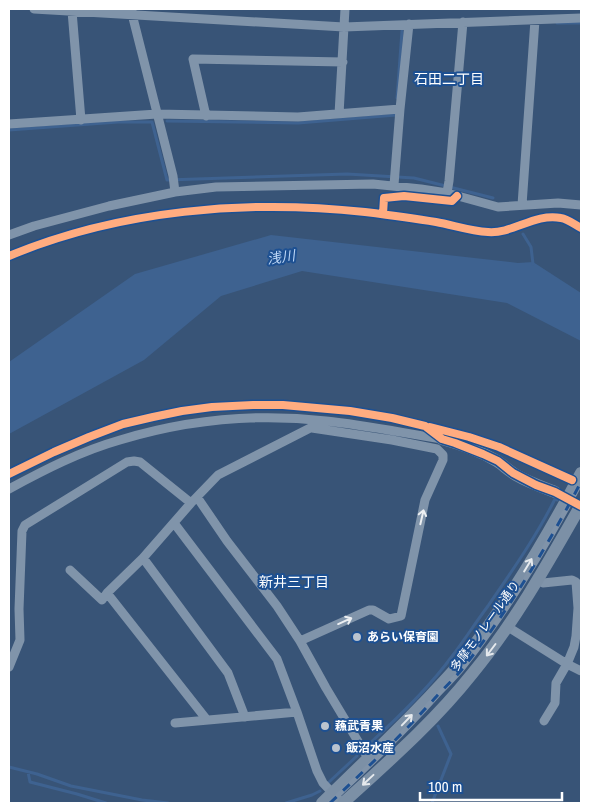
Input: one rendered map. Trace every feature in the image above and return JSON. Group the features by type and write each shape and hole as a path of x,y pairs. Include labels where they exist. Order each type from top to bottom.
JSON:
{"main road":[{"path":"442,439 498,461 513,473 555,492"},
{"name":"多摩モノレール通り","path":"322,803 407,720 476,643 524,573 580,475"},
{"name":"多摩モノレール通り","path":"342,803 418,734 471,675 508,626 576,527 581,505"},
{"path":"557,517 576,527"}],"street":[{"path":"34,9 132,12 344,26 581,18"},
{"path":"339,114 345,9"},
{"path":"72,11 81,120"},
{"path":"132,12 174,184"},
{"path":"522,205 535,20"},
{"path":"448,188 463,22"},
{"path":"394,180 409,24"},
{"path":"206,116 193,59 343,62"},
{"path":"9,124 157,114 298,117 400,109"},
{"path":"9,235 174,184 216,187 348,184 394,180 448,188 498,207 558,203 581,205"},
{"path":"9,489 70,458 118,440 166,428 202,422 250,418 325,420 442,439"},
{"path":"70,570 102,600 218,475 325,420"},
{"path":"300,641 369,610 373,610 389,619 401,616 426,500 443,460 443,455 437,449 312,428"},
{"path":"9,667 20,640 19,609 22,531 25,525 127,462 140,462 194,500 227,541 277,606 300,641 368,758"},
{"path":"174,523 277,659 317,771 323,783 342,803"},
{"path":"143,558 228,673 245,717"},
{"path":"538,580 543,583 572,580 576,582 579,607 574,647 556,683 555,703 544,722"},
{"path":"107,593 207,720"},
{"path":"508,626 581,671"},
{"path":"175,723 297,712"}],"water":[{"name":"浅川","path":"271,235 518,263 533,262 581,293 581,341 507,303 302,271 221,296 144,360 9,434 9,362 135,274"}],"waterway":[{"path":"557,23 581,23"},
{"path":"397,98 402,31"},
{"path":"167,121 298,123 396,115"},
{"path":"9,130 118,122 152,122 167,180 347,174 414,178 493,198"},
{"path":"523,234 531,247 533,264"},
{"path":"369,744 413,702 444,667 506,580 532,540 555,499 557,500"},
{"path":"432,803 451,754 438,726"},
{"path":"329,782 357,756"},
{"path":"9,767 37,774 71,786 142,800 168,803"},
{"path":"28,772 30,782 106,803"},
{"path":"286,803 320,791"}],"railway":[{"path":"330,803 397,739 463,668 496,624 526,578 581,482"}],"cycle path":[{"path":"383,214 384,198 404,196 452,201 457,196"},
{"path":"9,256 51,240 139,218 230,208 320,208 365,212 436,222 488,232 506,230 542,218 551,217 564,219 581,228"},
{"path":"9,474 54,452 123,424 182,411 212,407 283,405 350,411 425,426 442,439 498,461 513,473 581,506"},
{"path":"430,427 499,447 572,480"}],"place":[{"name":"あらい保育園","path":"357,637"},
{"name":"蘓武青果","path":"325,726"},
{"name":"飯沼水産","path":"336,748"}],"district":[{"name":"石田二丁目","path":"449,79"},
{"name":"新井三丁目","path":"294,582"}]}
